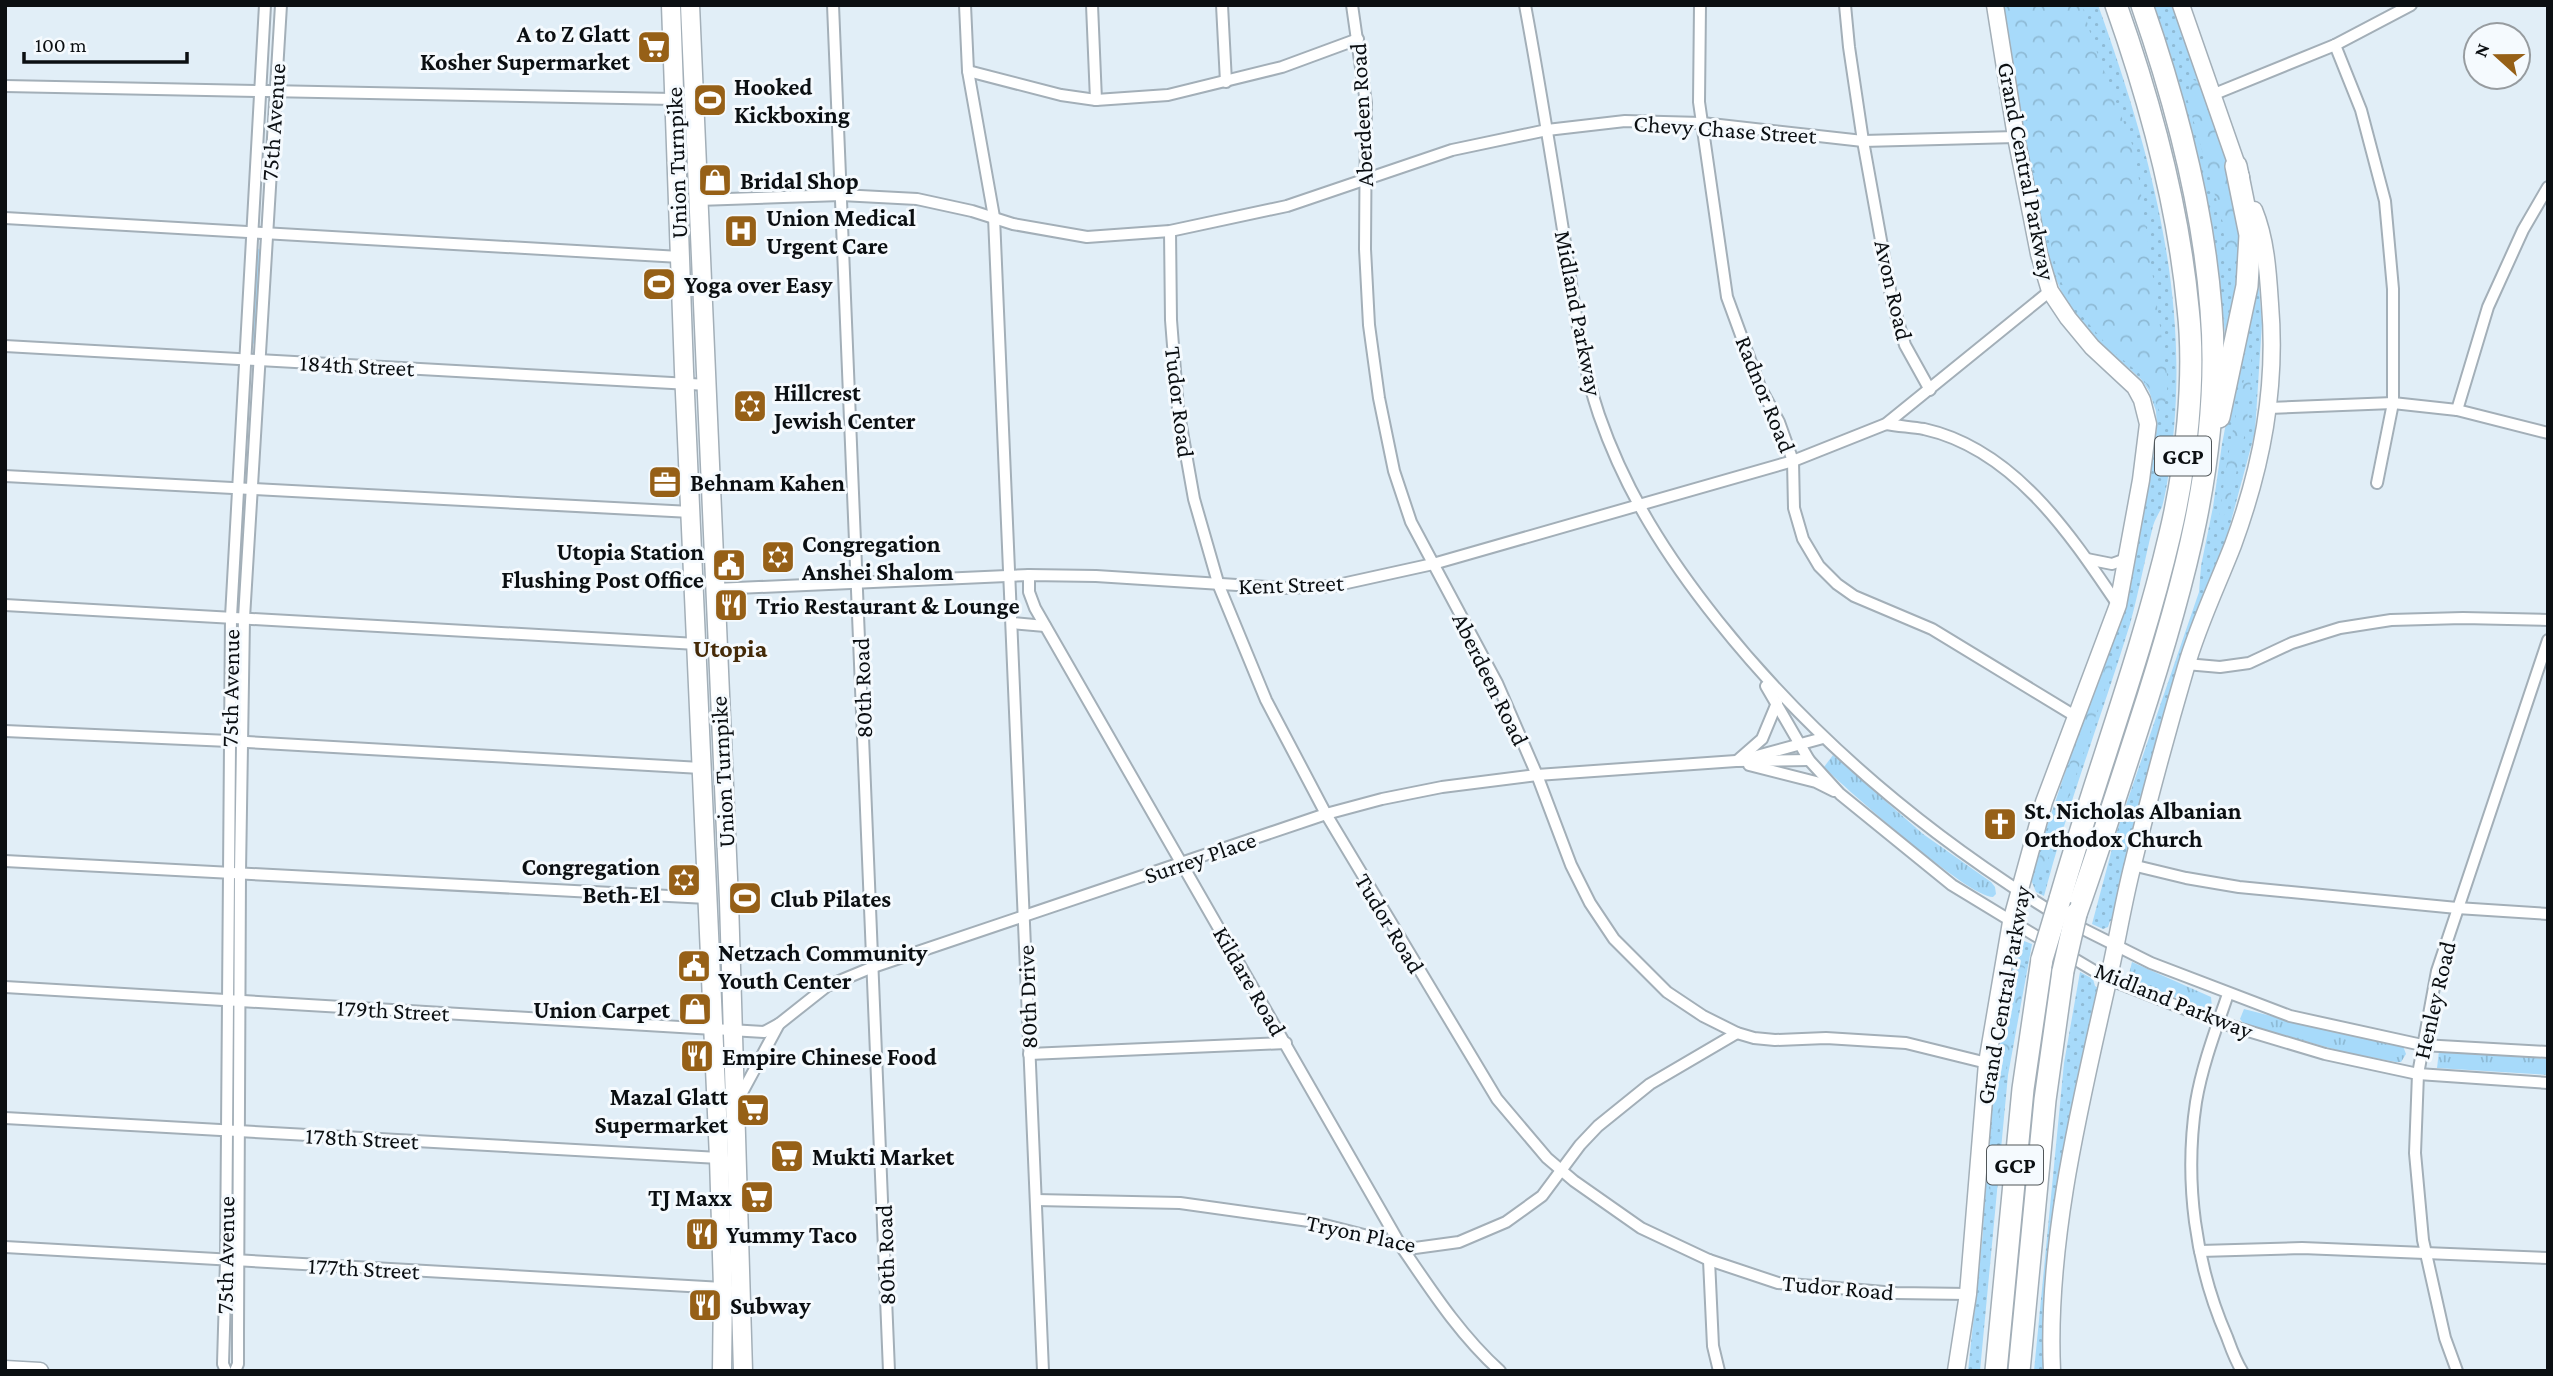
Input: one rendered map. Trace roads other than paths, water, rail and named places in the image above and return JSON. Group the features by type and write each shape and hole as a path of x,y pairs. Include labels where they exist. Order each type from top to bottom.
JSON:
{"highway":[{"name":"Grand Central Parkway","path":"1996,1371 2023,1089 2042,959 2150,606 2170,533 2183,457 2189,384 2189,311 2178,236 2161,149 2116,5"},
{"name":"GCP","path":"2019,1371 2038,1164 2063,971 2077,914 2176,611 2206,463 2212,384 2212,311 2202,232 2184,148 2160,57 2142,5"},
{"path":"2206,463 2226,394 2247,286 2250,235 2236,166"},
{"path":"2030,1371 2038,1164"}],"main road":[{"name":"Union Turnpike","path":"671,5 684,384 707,898 722,1029 736,1104 743,1371"},
{"name":"Union Turnpike","path":"690,5 729,901 719,1158 723,1288 722,1371"},
{"name":"Grand Central Parkway","path":"1956,1371 1968,1294 1987,1063 2011,922 2044,802 2118,605 2147,438 2146,411 2135,387 2092,346 2050,291 2039,254 2016,137 1995,5"},
{"path":"2052,1371 2051,1346 2062,1217 2075,1127 2132,865 2186,664 2205,608 2233,545 2254,479 2269,408 2272,364 2267,266 2257,216 2236,166 2181,5"},
{"path":"5,1369 40,1371"}],"street":[{"name":"75th Avenue","path":"235,872 229,741 231,617 265,5"},
{"name":"75th Avenue","path":"226,1371 223,1364 227,1130 234,1001 235,872 242,742 244,618 281,5"},
{"name":"80th Road","path":"833,5 889,1371"},
{"name":"80th Drive","path":"965,5 968,71 994,217 1043,1371"},
{"path":"1092,5 1096,100"},
{"path":"1222,5 1226,82"},
{"name":"Aberdeen Road","path":"1352,5 1366,103 1366,262 1369,325 1379,398 1394,471 1411,522 1497,683 1537,775 1571,865 1590,903 1614,939 1667,992 1703,1016 1737,1033 1775,1040 1826,1038 1906,1043 1987,1063"},
{"name":"Midland Parkway","path":"1525,5 1581,349 1599,414 1616,461 1637,506 1702,601 1751,663 1777,703 1808,760 1840,794 1952,885 2108,979 2218,1022 2325,1054 2418,1074 2548,1083"},
{"name":"Radnor Road","path":"1700,5 1699,102 1727,298 1760,387 1779,422 1794,461 1794,508 1803,539 1819,566 1854,596 1932,629 2075,716"},
{"name":"Avon Road","path":"1845,5 1863,141 1892,301 1905,345 1930,390"},
{"path":"2212,94 2335,46 2411,5"},
{"path":"968,71 1061,95 1096,100 1168,95 1282,67 1358,39"},
{"path":"2335,46 2361,110 2385,201 2393,289 2393,403 2377,483"},
{"path":"5,86 673,99"},
{"name":"Chevy Chase Street","path":"698,201 841,195 917,199 1013,224 1087,237 1170,231 1287,206 1452,149 1547,130 1625,121 1702,123 1863,141 2016,137"},
{"path":"2457,410 2488,307 2523,230 2548,187"},
{"path":"5,218 680,257"},
{"name":"Tudor Road","path":"1170,231 1171,320 1178,409 1194,499 1219,586 1266,700 1326,814 1497,1099 1547,1158 1562,1170 1641,1228 1709,1260 1779,1283 1884,1292 1968,1294"},
{"path":"1886,425 2050,291"},
{"name":"184th Street","path":"5,346 708,385"},
{"path":"2269,408 2393,403 2457,410 2548,433"},
{"path":"1886,425 1925,429 1966,445 1994,460 2015,476 2087,559 2118,605"},
{"name":"Kent Street","path":"715,589 1029,575 1096,576 1219,586 1333,586 1433,564 1794,461 1886,425"},
{"path":"5,476 691,512"},
{"path":"2087,559 2112,564 2126,559"},
{"name":"Kildare Road","path":"1029,575 1029,592 1045,626 1401,1246 1442,1306 1500,1371"},
{"path":"5,605 697,644"},
{"path":"2186,664 2220,667 2249,663 2292,643 2340,628 2391,620 2463,618 2548,621"},
{"path":"1012,623 1045,626"},
{"name":"Henley Road","path":"2457,1371 2445,1338 2424,1252 2415,1153 2418,1074 2437,971 2548,640"},
{"name":"Midland Parkway","path":"1751,663 1823,738 1971,860 2066,920 2115,946 2228,994 2290,1016 2422,1045 2548,1052"},
{"path":"1736,761 1762,739 1777,703"},
{"path":"5,731 701,768"},
{"path":"1808,760 1823,738"},
{"name":"Surrey Place","path":"1736,761 1823,738"},
{"name":"Surrey Place","path":"736,1104 779,1024 827,986 873,967 1326,814 1442,787 1537,775 1736,761 1808,760"},
{"path":"1736,761 1816,782 1840,794"},
{"path":"5,861 707,898"},
{"path":"2132,865 2239,887 2548,914"},
{"name":"179th Street","path":"5,987 764,1032 779,1024"},
{"path":"2228,994 2197,1101 2191,1175 2200,1251 2216,1312 2242,1371"},
{"name":"75th Avenue","path":"234,1001 239,1130 238,1364 235,1371"},
{"name":"Tryon Place","path":"1036,1200 1180,1203 1309,1222 1401,1246 1421,1248 1459,1242 1506,1222 1542,1196 1580,1145 1598,1126 1650,1084 1737,1033"},
{"path":"1029,1054 1286,1043"},
{"name":"178th Street","path":"5,1118 719,1158"},
{"name":"177th Street","path":"5,1247 723,1288"},
{"path":"2200,1251 2302,1248 2548,1258"},
{"path":"1709,1260 1713,1346 1719,1371"}],"place":[{"name":"A to Z Glatt Kosher Supermarket","path":"654,47"},
{"name":"Hooked Kickboxing","path":"710,100"},
{"name":"Bridal Shop","path":"715,180"},
{"name":"Union Medical Urgent Care","path":"741,231"},
{"name":"Yoga over Easy","path":"659,284"},
{"name":"Hillcrest Jewish Center","path":"750,406"},
{"name":"Behnam Kahen","path":"665,482"},
{"name":"Congregation Anshei Shalom","path":"778,557"},
{"name":"Utopia Station Flushing Post Office","path":"729,565"},
{"name":"Trio Restaurant & Lounge","path":"731,605"},
{"name":"St. Nicholas Albanian Orthodox Church","path":"2000,824"},
{"name":"Congregation Beth-El","path":"684,880"},
{"name":"Club Pilates","path":"745,898"},
{"name":"Netzach Community Youth Center","path":"694,966"},
{"name":"Union Carpet","path":"695,1009"},
{"name":"Empire Chinese Food","path":"697,1056"},
{"name":"Mazal Glatt Supermarket","path":"753,1110"},
{"name":"Mukti Market","path":"787,1156"},
{"name":"TJ Maxx","path":"757,1197"},
{"name":"Yummy Taco","path":"702,1234"},
{"name":"Subway","path":"705,1305"}],"district":[{"name":"Utopia","path":"730,648"}]}
